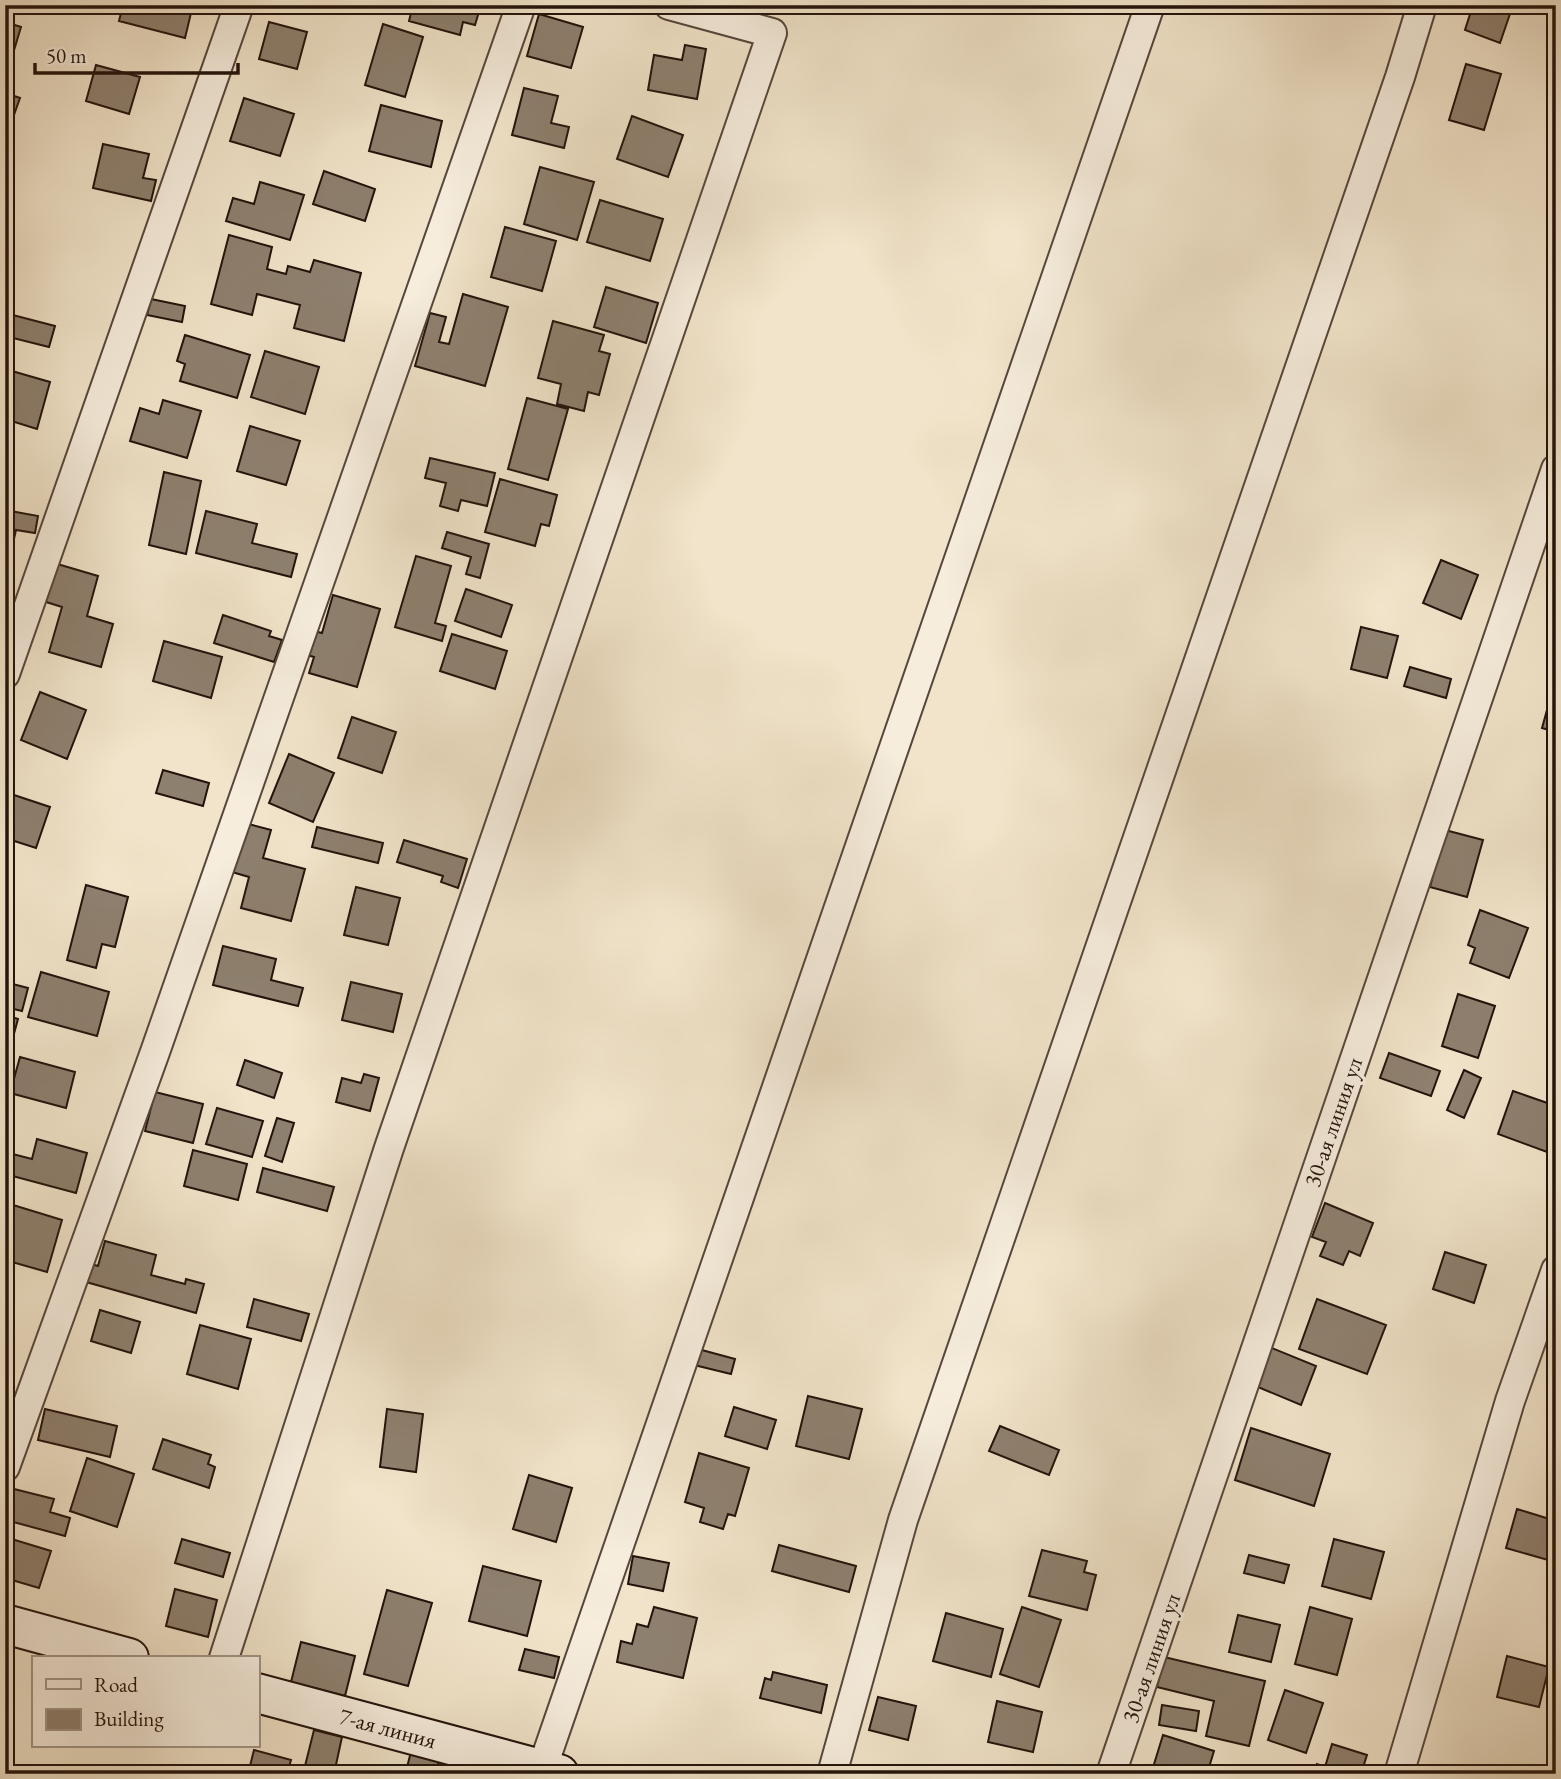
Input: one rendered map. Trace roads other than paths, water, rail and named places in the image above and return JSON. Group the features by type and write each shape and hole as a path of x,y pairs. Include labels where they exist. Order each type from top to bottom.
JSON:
{"street":[{"path":"5,674 239,5"},
{"path":"5,1467 155,1052 521,5"},
{"path":"669,5 772,33"},
{"path":"225,1656 389,1148 772,33 763,5"},
{"path":"551,1772 1150,5"},
{"path":"832,1774 903,1520 1391,103 1422,5"},
{"name":"30-ая линия ул","path":"1111,1774 1556,470"},
{"path":"1399,1774 1510,1401 1556,1270"},
{"path":"5,1624 122,1656"},
{"name":"7-ая линия","path":"259,1694 551,1772"}]}
